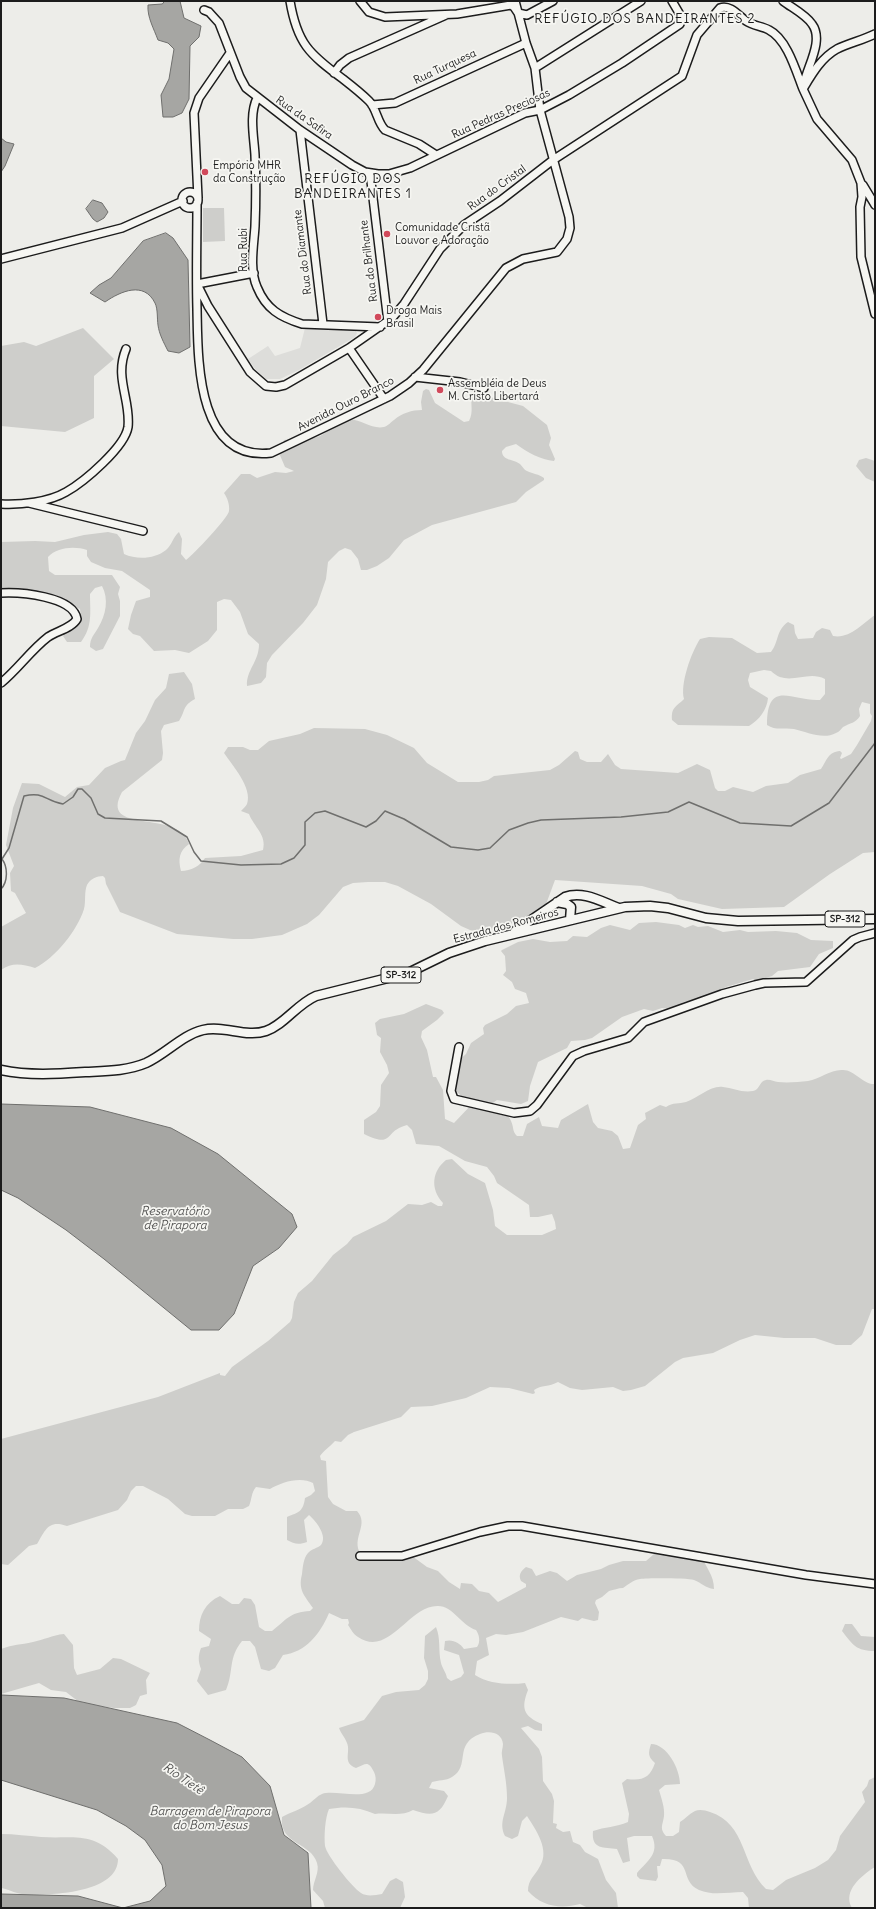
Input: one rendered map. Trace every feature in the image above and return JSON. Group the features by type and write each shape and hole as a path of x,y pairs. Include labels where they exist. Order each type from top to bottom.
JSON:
{"main road":[{"path":"511,934 571,894 585,895 619,908"},
{"path":"557,902 571,906 570,920"},
{"name":"Estrada dos Romeiros","path":"1,1070 44,1074 131,1068 161,1055 196,1032 215,1028 249,1033 266,1031 281,1022 307,1000 316,996 408,973 464,948 511,934 619,908 638,906 668,908 706,918 738,921 875,919"}],"street":[{"path":"290,1 294,24 301,40 316,59 358,91 372,105 382,127 385,130 419,144 436,156"},
{"path":"360,1 370,12 385,17 448,14 511,6 514,7 518,13 527,15 553,1"},
{"name":"Avenida Ouro Branco","path":"230,53 199,98 194,109 193,121 198,185 196,198 198,361 203,392 217,426 229,442 244,451 258,454 280,450 390,396 423,370 506,268 524,259 553,254 564,244 569,233 569,217 540,110 535,68 526,43 515,1"},
{"path":"535,68 641,1"},
{"name":"Rua Pedras Preciosas","path":"436,156 525,113 540,110 582,88 680,24 682,18 672,1"},
{"path":"783,1 805,16 813,24 817,36 803,89 817,119 852,160 861,183 875,205"},
{"name":"Rua do Cristal","path":"197,284 208,306 250,372 266,386 276,387 285,385 349,348 388,322 400,310 431,261 456,231 553,160 682,76 697,35 718,10 723,7 728,8 750,24 769,30 776,35 789,55 803,89"},
{"name":"Rua da Safira","path":"204,10 214,17 219,23 243,84 257,98 300,130 352,165 370,173 389,174 436,156"},
{"path":"334,73 340,65 349,58 448,14"},
{"path":"803,89 816,67 826,57 838,49 875,34"},
{"name":"Rua Turquesa","path":"372,105 395,103 526,43"},
{"name":"Rua Rubi","path":"257,98 253,115 256,193 254,273 257,286 273,310 282,317 302,324 380,326"},
{"name":"Rua do Diamante","path":"300,130 323,324"},
{"name":"Rua do Brilhante","path":"370,173 388,322"},
{"path":"861,183 861,257 875,314"},
{"path":"1,258 122,228 183,201 187,193 196,198 194,207 188,207"},
{"path":"183,201 185,205 194,210 197,216"},
{"path":"197,284 254,273"},
{"path":"349,348 384,399"},
{"path":"1,504 27,502 52,497 66,492 114,452 124,437 128,427 122,373 123,357 126,349"},
{"path":"415,377 460,382 484,388"},
{"path":"27,502 143,531"},
{"path":"1,593 10,592 52,599 72,608 77,619 42,642 1,683"},
{"path":"459,1047 451,1091 454,1099 514,1113 523,1113 530,1111 537,1105 549,1091 566,1063 573,1056 584,1051 628,1038 644,1022 722,994 764,983 806,982 853,940 875,933"},
{"path":"360,1556 402,1556 486,1530 508,1526 522,1526 806,1575 875,1584"}],"shaded area":[{"path":"203,208 224,208 225,241 203,242"},
{"path":"83,328 114,359 94,376 94,418 65,432 1,426 1,346 24,342 36,346"},
{"path":"305,328 355,330 357,333 355,337 299,370 280,379 266,379 255,369 248,359 268,346 275,356 300,348"},
{"path":"426,389 429,390 435,403 464,422 469,421 472,411 472,396 485,393 493,398 523,406 547,425 551,438 549,445 555,459 554,461 539,457 529,453 516,444 506,447 502,451 504,457 518,462 526,471 544,478 544,480 526,492 516,502 432,525 404,540 389,558 377,566 367,570 361,570 358,559 351,550 345,548 339,551 328,562 326,579 317,605 303,623 272,655 267,663 266,677 261,683 247,686 248,675 257,656 259,644 248,634 240,612 231,600 224,599 217,602 217,630 208,641 189,653 175,650 154,651 140,636 133,634 128,629 136,601 150,597 150,590 122,571 105,568 91,562 87,556 87,550 77,548 61,549 48,557 49,571 55,575 112,575 120,587 118,594 120,601 120,616 103,649 96,651 90,647 90,644 91,639 101,623 105,612 106,602 102,586 95,588 90,594 89,625 81,642 67,642 63,636 67,630 79,623 81,616 80,609 58,600 1,591 1,542 55,542 84,535 108,532 117,534 121,539 124,554 146,558 162,553 166,550 179,532 182,539 181,554 186,560 210,536 227,515 229,506 224,493 241,474 250,474 257,478 275,472 286,473 294,471 285,467 279,453 283,446 284,440 320,436 346,420 356,420 374,427 388,425 404,414 411,411 422,410 421,402 423,391"},
{"path":"866,458 875,461 875,482 866,478 856,466 859,460"},
{"path":"875,615 875,852 863,853 830,874 784,907 722,909 678,899 671,894 642,886 555,880 545,907 533,921 515,922 498,929 479,932 461,926 431,904 398,886 385,882 368,882 353,883 343,887 319,915 307,924 282,935 252,939 233,939 177,934 120,912 106,884 105,878 101,876 94,878 88,883 84,909 81,917 71,935 50,958 35,968 17,964 5,967 1,970 1,927 26,913 15,893 11,891 10,873 14,866 6,845 13,808 22,783 39,784 65,797 77,787 89,785 105,768 125,760 136,733 145,721 155,700 166,688 169,674 184,672 192,684 195,699 186,706 179,721 164,725 161,731 163,753 162,760 122,792 118,805 121,814 130,818 171,827 182,833 189,844 183,849 180,856 181,871 185,871 195,868 205,858 241,856 263,850 264,845 262,835 249,814 241,811 247,804 247,791 241,777 224,753 228,747 243,747 250,750 258,750 269,741 300,734 314,728 365,729 387,735 414,748 427,763 458,782 479,782 488,780 494,776 550,770 559,765 575,751 578,752 580,759 587,762 601,762 608,754 615,765 621,769 678,773 697,764 710,770 715,788 718,791 725,791 733,787 753,792 766,786 788,783 800,775 821,769 828,757 833,753 840,751 842,753 841,759 851,754 871,721 872,716 870,713 870,704 862,702 859,709 860,716 855,722 843,727 837,733 831,735 820,736 790,728 770,727 767,725 768,711 771,702 777,697 783,696 820,700 825,694 825,679 818,676 784,678 777,676 771,671 764,670 750,673 748,680 750,687 768,698 766,707 762,714 749,726 678,725 672,720 672,712 684,699 683,693 685,677 690,660 700,639 709,637 732,638 757,653 771,652 774,648 779,632 788,622 794,625 795,633 798,639 813,638 816,632 822,628 830,630 833,636 839,636 856,630"},
{"path":"656,922 679,925 685,928 693,925 698,927 708,926 723,932 740,930 748,932 776,931 797,933 811,940 833,941 833,948 819,954 810,967 778,971 772,976 756,981 753,979 726,987 706,997 684,1002 678,1007 671,1009 662,1008 653,1011 644,1009 622,1017 592,1038 571,1041 567,1048 538,1062 530,1086 528,1101 521,1104 497,1100 490,1105 508,1116 515,1134 517,1136 523,1136 527,1124 539,1117 542,1126 558,1128 561,1120 588,1104 593,1122 598,1128 612,1131 618,1136 623,1149 630,1148 638,1125 646,1119 645,1113 660,1105 666,1107 669,1105 686,1102 714,1088 723,1087 741,1091 753,1091 766,1080 776,1082 808,1081 839,1070 851,1072 871,1084 875,1084 875,1309 872,1309 862,1335 851,1345 836,1345 815,1338 784,1338 755,1335 740,1340 713,1353 683,1358 675,1362 645,1386 631,1390 623,1391 613,1387 582,1390 570,1388 558,1382 537,1388 534,1390 535,1393 533,1394 509,1388 490,1387 466,1398 432,1406 411,1407 401,1417 354,1432 348,1435 341,1442 335,1441 323,1452 320,1456 321,1460 326,1461 328,1497 333,1504 346,1511 357,1511 362,1521 358,1540 359,1551 366,1554 412,1556 427,1567 438,1571 449,1582 460,1589 461,1583 472,1584 479,1591 489,1593 498,1602 526,1587 526,1584 521,1581 520,1575 526,1567 532,1569 536,1576 550,1571 557,1573 567,1581 577,1575 601,1569 623,1561 646,1561 654,1554 657,1547 672,1548 701,1555 714,1584 714,1589 708,1588 690,1579 659,1578 631,1582 623,1588 609,1591 596,1600 595,1603 599,1612 598,1620 594,1621 582,1618 578,1621 561,1617 523,1632 506,1635 496,1634 486,1638 489,1655 477,1661 475,1675 481,1678 499,1683 525,1683 528,1690 524,1707 525,1711 531,1718 542,1724 542,1731 535,1730 528,1726 521,1728 539,1749 542,1757 543,1781 552,1794 554,1801 553,1823 557,1824 556,1828 563,1832 570,1831 573,1842 580,1845 585,1852 598,1859 606,1880 616,1893 618,1908 588,1908 580,1904 573,1906 552,1905 539,1900 528,1891 530,1880 543,1860 543,1847 538,1834 527,1816 522,1821 518,1836 512,1839 505,1836 502,1826 507,1798 502,1754 503,1744 498,1735 487,1732 472,1738 467,1743 464,1749 461,1767 458,1772 445,1780 432,1782 429,1788 444,1791 448,1796 439,1811 435,1813 431,1814 413,1810 399,1814 375,1814 352,1808 329,1809 325,1827 325,1846 330,1857 346,1878 361,1893 371,1895 382,1894 390,1881 396,1878 403,1882 405,1897 400,1908 325,1908 323,1901 313,1890 318,1870 314,1856 285,1833 282,1826 282,1817 307,1805 322,1794 360,1794 367,1793 372,1790 376,1781 374,1772 368,1764 356,1768 349,1763 348,1746 339,1728 364,1720 382,1696 396,1692 419,1690 425,1685 428,1679 428,1671 424,1658 425,1636 436,1627 441,1663 447,1678 451,1681 461,1677 464,1673 459,1655 444,1650 445,1641 456,1642 464,1649 477,1647 479,1638 476,1630 471,1628 453,1612 438,1606 428,1608 418,1613 399,1629 380,1641 369,1642 355,1634 348,1625 348,1619 342,1619 329,1613 317,1635 311,1641 299,1650 283,1655 275,1668 269,1671 261,1669 255,1647 250,1641 242,1641 233,1659 226,1690 208,1695 197,1681 201,1669 199,1658 201,1648 209,1646 211,1639 199,1631 199,1625 204,1610 210,1602 220,1596 232,1604 239,1604 244,1598 251,1599 255,1605 259,1627 265,1631 272,1631 293,1615 310,1611 313,1608 301,1588 301,1580 306,1555 321,1545 323,1541 322,1533 318,1525 309,1515 304,1520 307,1542 299,1544 287,1540 287,1517 302,1509 305,1498 315,1491 313,1483 297,1480 285,1482 270,1489 256,1487 249,1506 243,1509 228,1509 215,1516 192,1516 185,1514 168,1499 143,1486 136,1486 118,1510 67,1526 61,1524 51,1525 45,1531 37,1544 29,1546 8,1565 1,1564 1,1439 158,1397 220,1373 220,1375 225,1376 232,1367 268,1341 290,1322 294,1302 298,1293 312,1281 333,1255 353,1237 386,1221 408,1204 422,1205 431,1202 438,1206 442,1206 443,1203 436,1192 434,1180 441,1164 446,1160 452,1159 468,1174 485,1183 493,1210 495,1226 507,1235 542,1235 556,1229 552,1214 530,1217 529,1205 497,1183 487,1167 465,1161 439,1146 416,1144 412,1130 407,1125 395,1131 385,1139 380,1140 364,1134 364,1120 376,1112 380,1106 381,1085 389,1073 387,1065 380,1052 381,1038 377,1035 375,1023 380,1019 404,1014 426,1004 442,1010 444,1013 422,1031 421,1037 427,1050 433,1077 436,1077 443,1090 445,1119 454,1123 473,1103 471,1100 464,1098 452,1088 458,1061 466,1054 471,1043 484,1034 483,1028 485,1025 507,1014 516,1006 529,1003 526,993 515,989 512,982 503,975 506,971 505,956 501,951 502,950 518,942 533,939 550,942 567,941 573,936 587,937 601,928 610,925 630,930 639,923"},
{"path":"845,1624 852,1624 861,1636 875,1637 875,1651 863,1650 852,1643 842,1631"},
{"path":"64,1634 73,1645 74,1668 77,1675 100,1669 113,1658 121,1659 150,1673 146,1680 147,1694 140,1696 136,1705 130,1708 114,1708 79,1702 66,1692 51,1690 39,1683 1,1694 1,1649"},
{"path":"651,1744 662,1748 672,1758 678,1771 680,1784 665,1785 659,1790 664,1810 662,1829 666,1836 673,1836 679,1832 680,1822 697,1810 710,1812 722,1818 731,1826 737,1835 752,1869 766,1889 773,1890 786,1880 815,1868 828,1860 836,1850 840,1836 865,1802 862,1792 867,1786 869,1780 875,1777 875,1867 859,1879 851,1890 850,1902 852,1908 749,1908 748,1898 743,1892 710,1893 699,1890 689,1881 683,1866 679,1862 672,1860 662,1859 660,1866 657,1866 658,1877 656,1881 640,1879 637,1876 637,1873 648,1861 653,1852 654,1842 652,1836 634,1836 627,1838 630,1861 623,1863 617,1849 596,1845 594,1842 593,1831 628,1822 629,1814 622,1783 627,1779 641,1779 651,1772 655,1763 649,1755"},
{"path":"1,1834 41,1837 74,1837 92,1840 109,1850 118,1859 115,1871 107,1880 94,1886 79,1890 63,1893 33,1895 16,1893 1,1888"}],"water":[{"path":"165,1 180,1 184,18 201,26 199,37 190,46 189,99 182,113 173,117 163,117 161,95 169,79 174,49 168,43 158,40 148,9 148,5 162,4"},
{"path":"1,138 6,142 14,144 1,172"},
{"path":"93,200 102,203 108,212 104,218 97,222 86,209"},
{"path":"166,233 173,238 188,260 190,347 179,353 168,351 159,332 157,308 150,296 145,292 132,290 118,294 105,302 90,293 99,285 111,278 143,241"},
{"name":"Reservatório de Pirapora","path":"1,1104 90,1107 171,1128 218,1154 292,1214 297,1227 279,1248 253,1266 234,1314 219,1330 191,1330 66,1230 18,1198 1,1190"},
{"name":"Barragem de Pirapora do Bom Jesus","path":"1,1695 64,1698 177,1723 242,1757 270,1786 284,1835 308,1853 311,1908 123,1908 150,1901 166,1886 162,1865 145,1840 126,1826 97,1810 1,1780"},
{"path":"1,1894 78,1896 123,1908 1,1908"}],"waterway":[{"path":"1,889 6,879 6,870 2,859 9,848 24,796 36,795 63,804 73,797 78,789 82,789 91,798 98,814 105,818 161,821 187,837 194,852 201,861 241,865 281,864 294,858 305,845 305,822 315,813 325,811 366,827 376,821 385,811 404,819 451,847 478,850 490,848 509,830 541,820 621,817 668,812 689,802 740,823 791,826 829,803 875,743"}],"place":[{"name":"Empório MHR da Construção","path":"205,172"},
{"name":"Comunidade Cristã Louvor e Adoração","path":"387,234"},
{"name":"Droga Mais Brasil","path":"378,317"},
{"name":"Assembléia de Deus M. Cristo Libertará","path":"440,390"}],"district":[{"name":"REFÚGIO DOS BANDEIRANTES 2","path":"645,19"},
{"name":"REFÚGIO DOS BANDEIRANTES 1","path":"353,186"}],"water label":[{"name":"Rio Tietê","path":"183,1779"}]}
